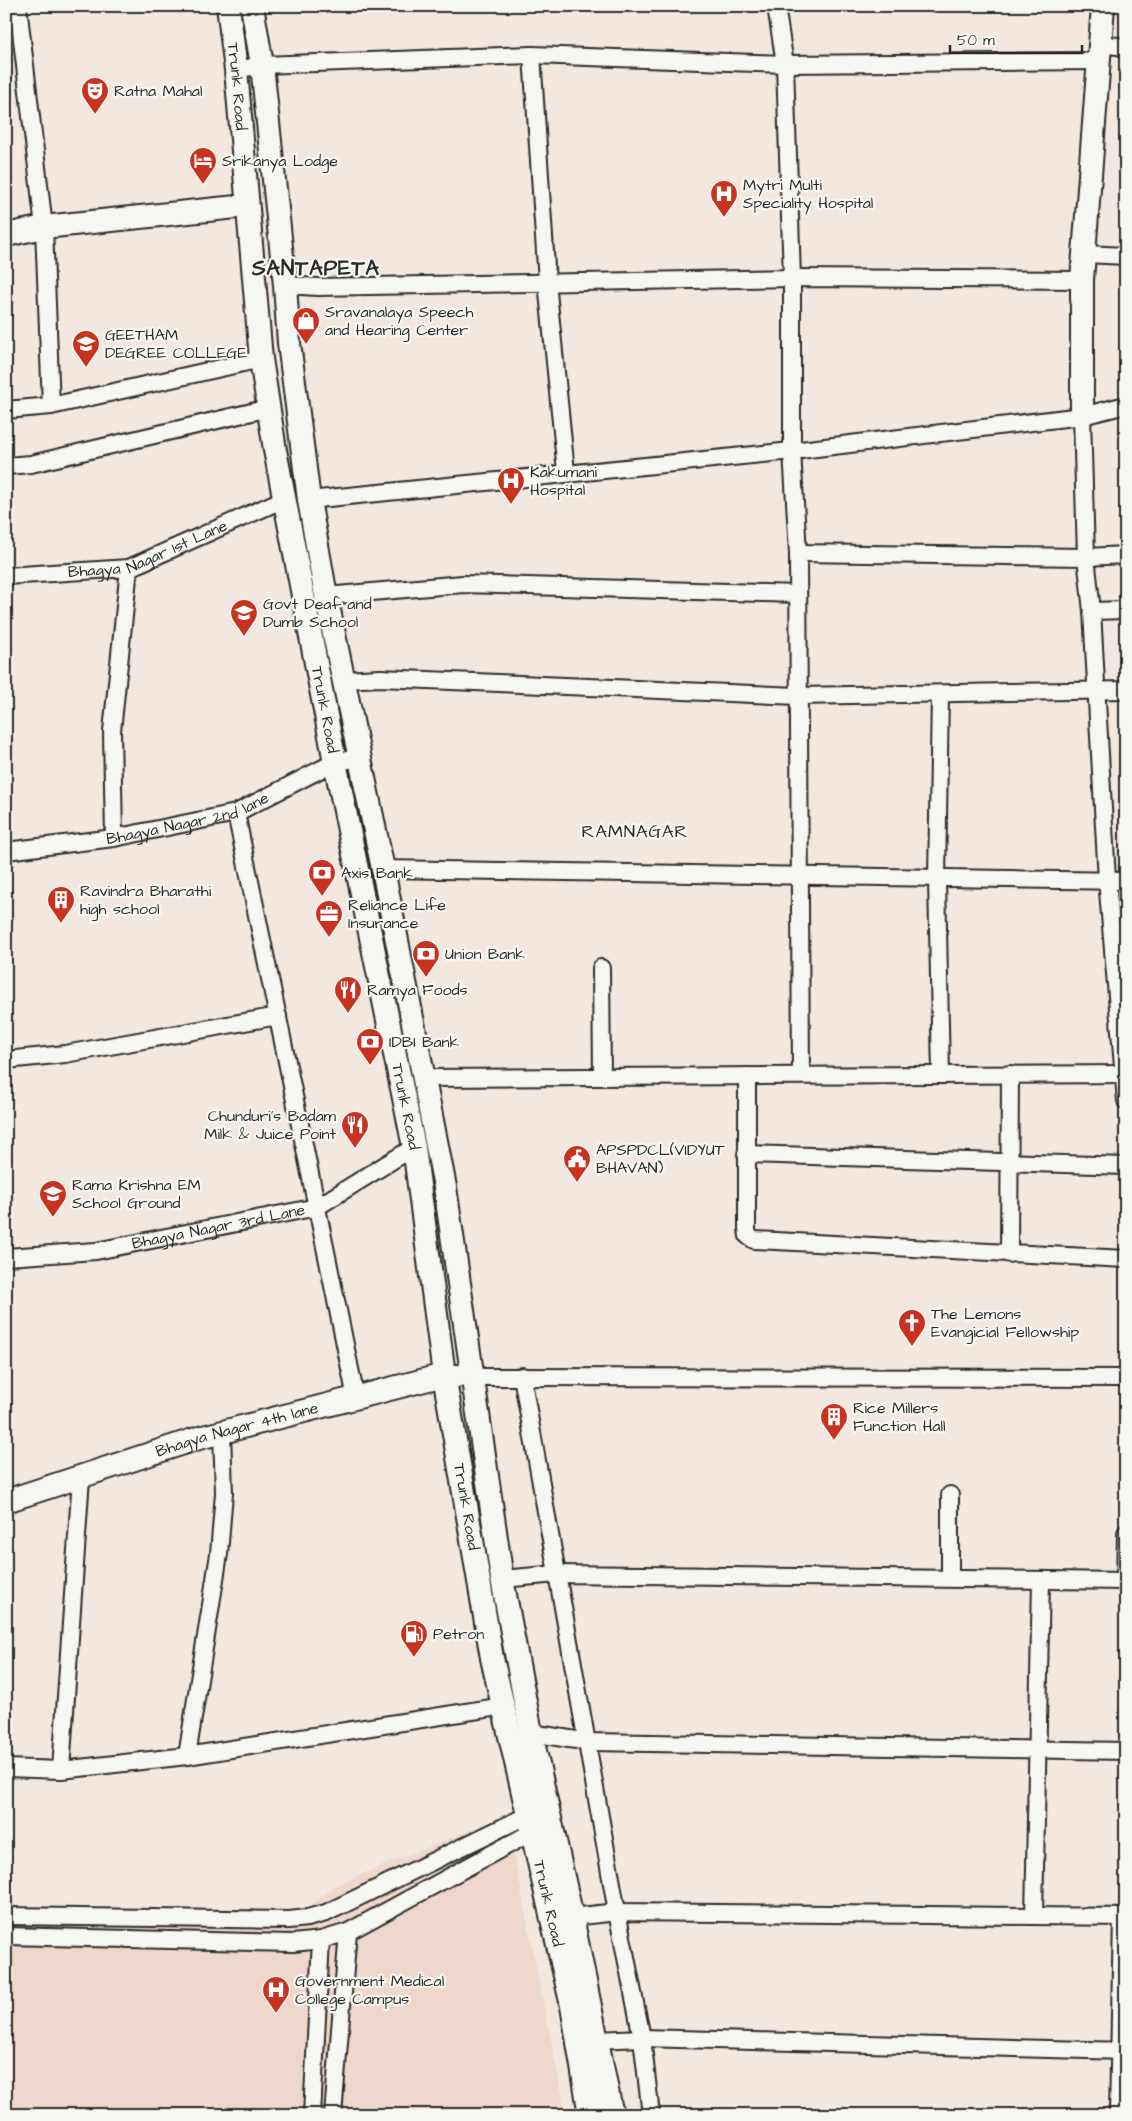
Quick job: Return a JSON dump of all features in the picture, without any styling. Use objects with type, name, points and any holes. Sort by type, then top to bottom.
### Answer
[{"type":"main road","name":"Trunk Road","points":[[228,6],[236,70],[246,206],[254,261],[261,358],[284,499],[335,762],[414,1147],[444,1375],[492,1658],[572,2006],[590,2115]]},
{"type":"main road","points":[[252,6],[262,66],[297,417],[309,500],[326,596],[383,870],[445,1187],[502,1579],[531,1733],[572,1916],[612,2115]]},
{"type":"main road","points":[[1082,416],[1082,280],[1103,6]]},
{"type":"main road","points":[[6,235],[44,228],[246,206]]},
{"type":"main road","name":"Bhagya Nagar 4th lane","points":[[6,1501],[222,1432],[444,1375],[473,1377]]},
{"type":"street","points":[[18,6],[44,228],[51,406]]},
{"type":"street","points":[[776,6],[784,64],[792,278],[792,451],[798,553],[801,1076]]},
{"type":"street","points":[[236,70],[262,66],[532,55],[784,64],[1099,52],[1126,47]]},
{"type":"street","points":[[532,55],[547,282],[566,472]]},
{"type":"street","points":[[246,206],[276,202]]},
{"type":"street","points":[[1085,254],[1126,256]]},
{"type":"street","points":[[285,285],[318,287],[792,278],[1082,280]]},
{"type":"street","points":[[6,410],[51,406],[261,358]]},
{"type":"street","points":[[309,500],[566,472],[792,451],[1082,416],[1126,405]]},
{"type":"street","points":[[6,466],[31,464],[269,408]]},
{"type":"street","points":[[1082,416],[1086,557],[1092,611],[1107,880],[1126,1101]]},
{"type":"street","name":"Bhagya Nagar 1st Lane","points":[[6,576],[129,568],[284,499]]},
{"type":"street","points":[[798,553],[1086,557],[1126,555]]},
{"type":"street","points":[[114,838],[112,731],[129,568]]},
{"type":"street","points":[[326,596],[463,584],[798,594]]},
{"type":"street","points":[[1092,611],[1126,610]]},
{"type":"street","points":[[343,680],[380,678],[798,696],[1126,690]]},
{"type":"street","points":[[940,694],[937,878],[941,1075]]},
{"type":"street","name":"Bhagya Nagar 2nd lane","points":[[6,851],[114,838],[236,813],[335,762],[360,758]]},
{"type":"street","points":[[236,813],[356,1398]]},
{"type":"street","points":[[383,870],[1126,881]]},
{"type":"street","points":[[601,968],[602,1077]]},
{"type":"street","points":[[6,1060],[65,1054],[278,1016]]},
{"type":"street","points":[[1010,1074],[1010,1254]]},
{"type":"street","points":[[424,1078],[1125,1074]]},
{"type":"street","points":[[747,1076],[747,1229],[748,1236],[754,1240],[1010,1254],[1126,1258]]},
{"type":"street","name":"Bhagya Nagar 3rd Lane","points":[[6,1257],[96,1251],[317,1207],[414,1147]]},
{"type":"street","points":[[746,1154],[1126,1166]]},
{"type":"street","points":[[522,1376],[617,1912],[642,2038],[651,2115]]},
{"type":"street","points":[[473,1377],[1126,1378]]},
{"type":"street","points":[[187,1756],[219,1554],[224,1493],[222,1432]]},
{"type":"street","points":[[60,1770],[81,1477]]},
{"type":"street","points":[[950,1495],[950,1578]]},
{"type":"street","points":[[502,1579],[557,1574],[1125,1581],[1126,1533]]},
{"type":"street","points":[[1034,1916],[1041,1580]]},
{"type":"street","points":[[6,1768],[60,1770],[187,1756],[504,1706]]},
{"type":"street","points":[[531,1733],[588,1742],[1126,1750]]},
{"type":"street","points":[[6,1916],[288,1920],[307,1918],[326,1912],[530,1824]]},
{"type":"street","points":[[6,1936],[293,1943],[326,1939],[348,1932],[530,1824]]},
{"type":"street","points":[[312,2115],[326,1939],[326,1912]]},
{"type":"street","points":[[572,1916],[617,1912],[1124,1917],[1123,2051],[1118,2115]]},
{"type":"street","points":[[166,1939],[168,1918]]},
{"type":"street","points":[[333,2115],[348,1932]]},
{"type":"street","points":[[596,2040],[642,2038],[1123,2051]]},
{"type":"shaded area","name":"Government Medical College Campus","points":[[506,1816],[566,2115],[6,2115],[6,1913],[302,1912],[335,1885]]},
{"type":"place","name":"Ratna Mahal","points":[[95,115]]},
{"type":"place","name":"Srikanya Lodge","points":[[203,185]]},
{"type":"place","name":"Mytri Multi Speciality Hospital","points":[[724,218]]},
{"type":"place","name":"Sravanalaya Speech and Hearing Center","points":[[306,345]]},
{"type":"place","name":"GEETHAM DEGREE COLLEGE","points":[[86,368]]},
{"type":"place","name":"Kakumani Hospital","points":[[511,505]]},
{"type":"place","name":"Govt Deaf and Dumb School","points":[[244,637]]},
{"type":"place","name":"Axis Bank","points":[[322,897]]},
{"type":"place","name":"Ravindra Bharathi high school","points":[[61,924]]},
{"type":"place","name":"Reliance Life Insurance","points":[[329,938]]},
{"type":"place","name":"Union Bank","points":[[426,978]]},
{"type":"place","name":"Ramya Foods","points":[[348,1014]]},
{"type":"place","name":"IDBI Bank","points":[[370,1066]]},
{"type":"place","name":"Chunduri's Badam Milk & Juice Point","points":[[355,1149]]},
{"type":"place","name":"APSPDCL(VIDYUT BHAVAN)","points":[[577,1183]]},
{"type":"place","name":"Rama Krishna EM School Ground","points":[[53,1218]]},
{"type":"place","name":"The Lemons Evangicial Fellowship","points":[[912,1347]]},
{"type":"place","name":"Rice Millers Function Hall","points":[[834,1441]]},
{"type":"place","name":"Petron","points":[[414,1658]]},
{"type":"place","name":"Government Medical College Campus","points":[[276,2014]]},
{"type":"district","name":"SANTAPETA","points":[[316,268]]},
{"type":"district","name":"RAMNAGAR","points":[[635,831]]}]
